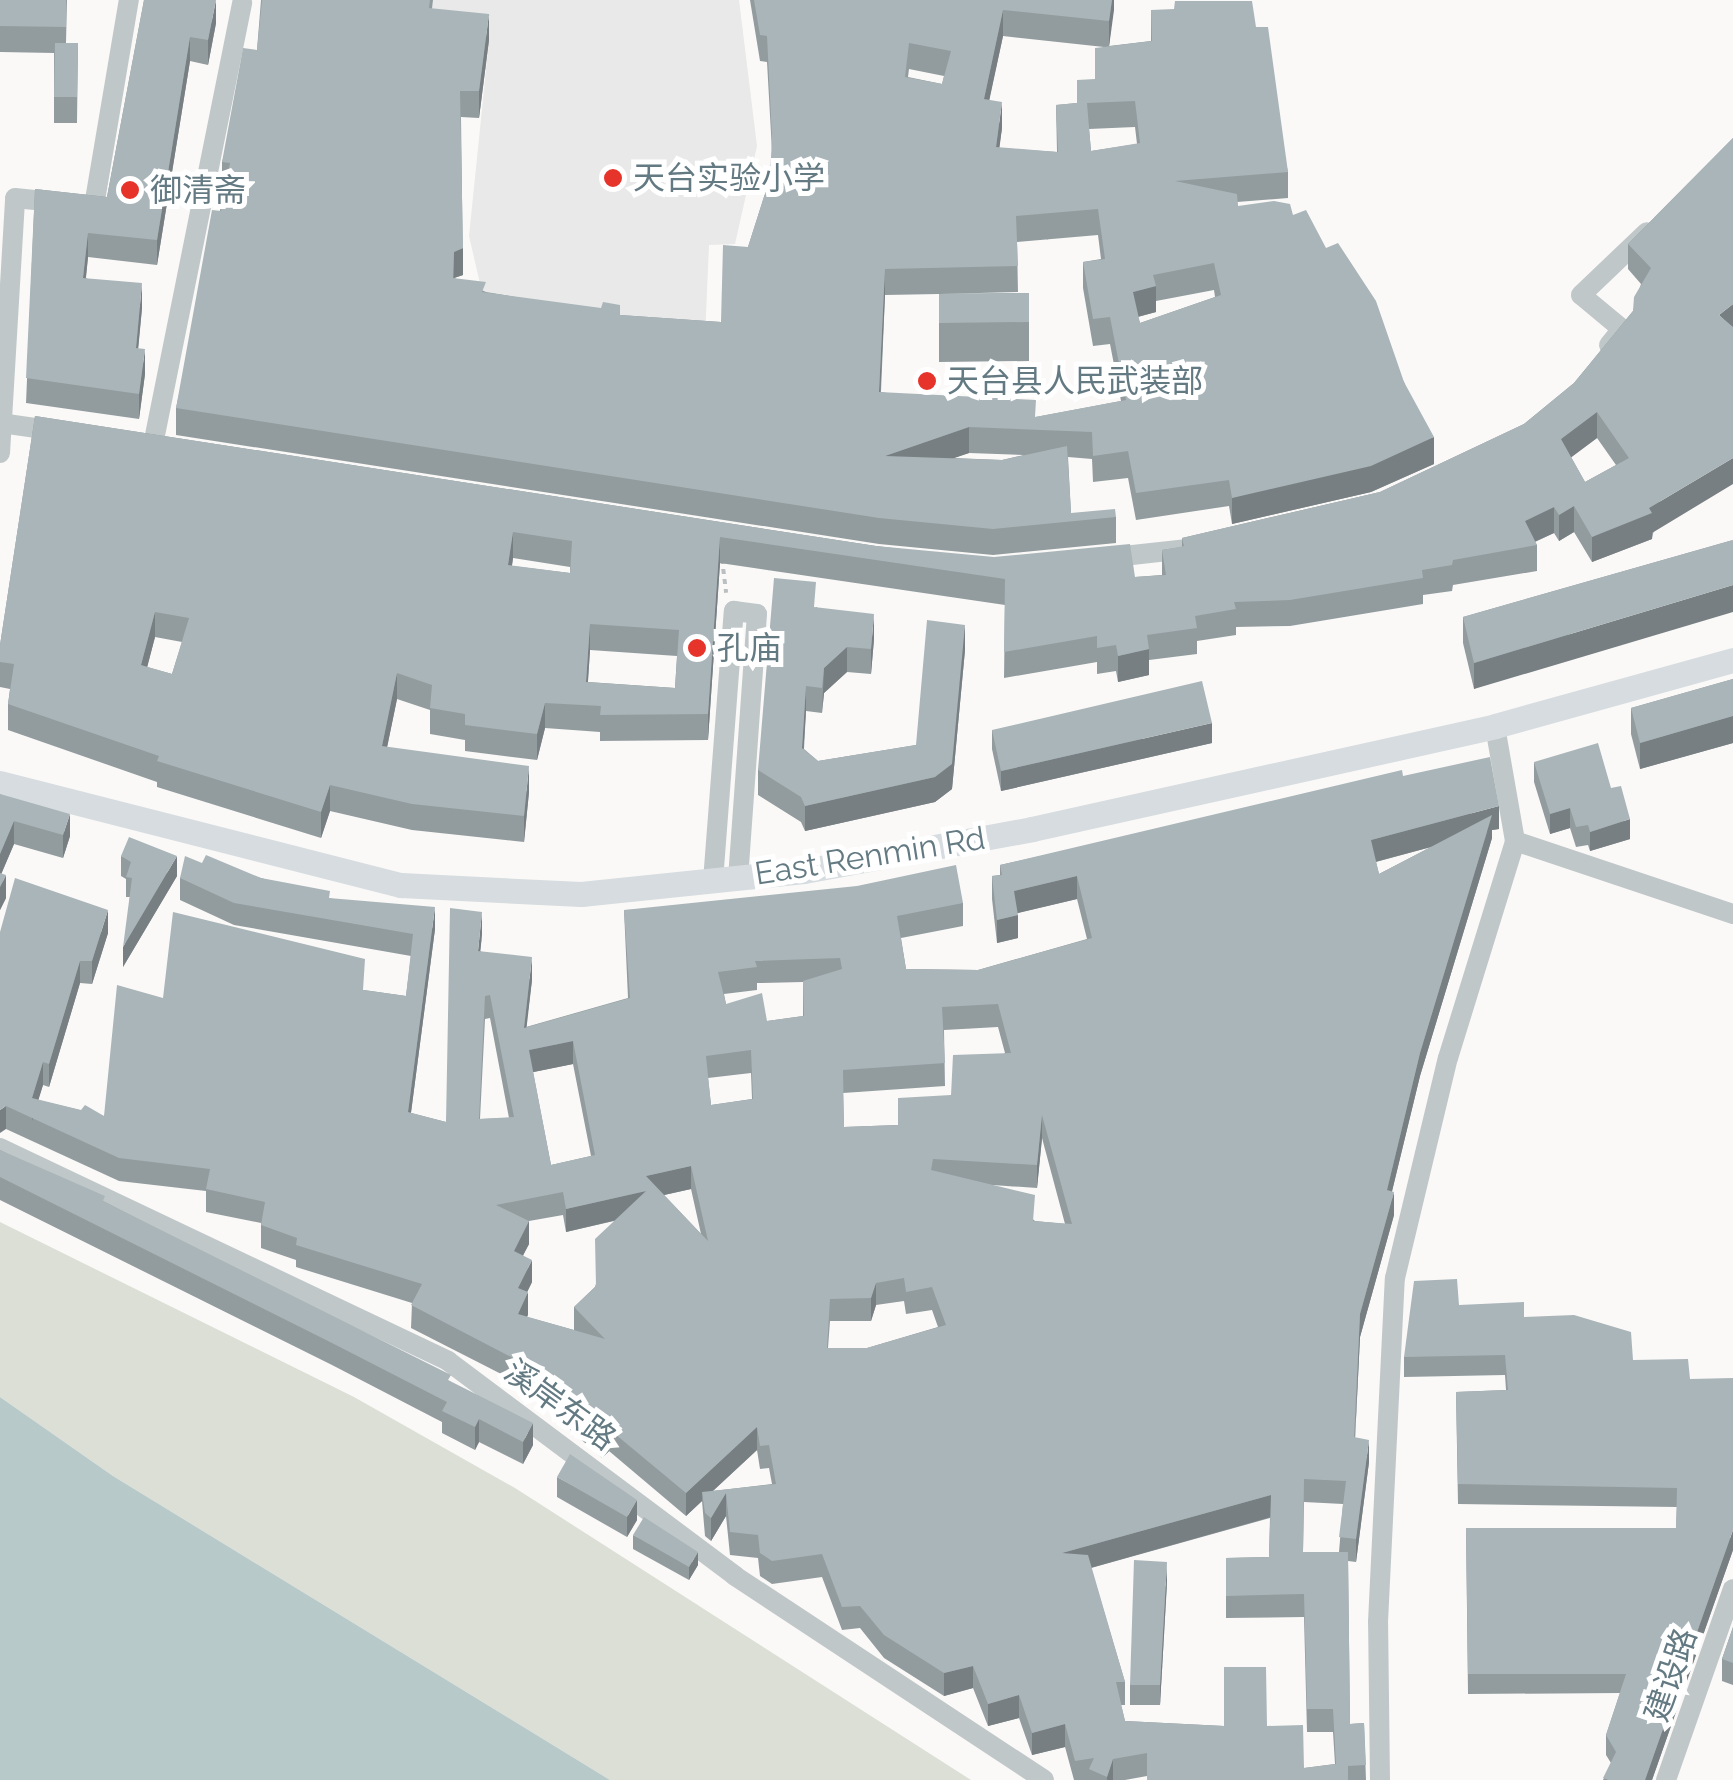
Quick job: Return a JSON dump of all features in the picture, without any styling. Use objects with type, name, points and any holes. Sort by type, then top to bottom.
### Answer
[{"type":"main road","name":"East Renmin Rd","points":[[0,783],[401,884],[581,894],[726,879],[1032,829],[1494,726],[1733,660]]},
{"type":"street","points":[[0,453],[7,196],[94,206],[129,0]]},
{"type":"street","points":[[116,440],[163,447],[242,4]]},
{"type":"street","points":[[1599,357],[1622,329],[1580,295],[1664,216]]},
{"type":"street","points":[[3,423],[79,434]]},
{"type":"street","points":[[1084,560],[1210,544]]},
{"type":"street","points":[[726,879],[734,611]]},
{"type":"street","points":[[1380,1780],[1378,1622],[1395,1278],[1448,1058],[1515,841],[1494,726]]},
{"type":"street","points":[[1515,841],[1733,914]]},
{"type":"street","name":"溪岸东路","points":[[0,1148],[448,1361],[735,1576],[1044,1780]]},
{"type":"street","name":"建设路","points":[[1666,1780],[1733,1589]]},
{"type":"path","points":[[722,550],[720,582],[734,611]]},
{"type":"shaded area","name":"天台实验小学","points":[[433,0],[739,0],[757,146],[735,244],[709,245],[705,337],[482,292],[469,236],[489,41],[429,35]]},
{"type":"shaded area","points":[[0,1222],[354,1397],[515,1488],[971,1780],[610,1780],[113,1476],[0,1397]]},
{"type":"shaded area","points":[[0,1397],[113,1476],[610,1780],[0,1780]]},
{"type":"building","points":[[0,0],[66,0],[66,27],[0,26]]},
{"type":"building","points":[[144,0],[216,0],[208,40],[190,37],[157,240],[88,233],[83,278],[142,283],[136,348],[145,349],[139,394],[26,378],[35,189],[107,197]]},
{"type":"building","points":[[262,0],[430,0],[429,8],[489,14],[479,91],[460,91],[463,248],[454,252],[453,278],[486,282],[482,292],[601,308],[603,302],[620,305],[620,315],[721,322],[723,245],[748,247],[770,178],[767,36],[760,35],[754,0],[1112,0],[1109,21],[1003,10],[984,99],[1002,102],[996,147],[1058,152],[1056,105],[1077,103],[1077,80],[1095,79],[1095,48],[1152,41],[1151,10],[1174,9],[1175,1],[1252,1],[1256,27],[1268,27],[1288,172],[1175,181],[1237,194],[1238,206],[1274,201],[1290,204],[1293,215],[1306,210],[1326,248],[1338,243],[1376,301],[1404,382],[1434,437],[1371,466],[1232,498],[1229,480],[1136,493],[1128,451],[1093,456],[1092,432],[969,427],[885,456],[1002,460],[1067,446],[1071,513],[1115,509],[1116,517],[993,529],[879,518],[176,408],[212,210],[221,211],[230,163],[222,162],[243,48],[257,50]],"holes":[[[909,43],[951,51],[942,84],[905,77]],[[1135,101],[1140,143],[1091,151],[1087,103]],[[1098,209],[1105,259],[1083,262],[1093,319],[1110,317],[1126,400],[1035,417],[1036,400],[879,392],[885,269],[1018,266],[1016,216]],[[1214,263],[1221,295],[1140,323],[1133,292],[1156,286],[1153,275]]]},
{"type":"building","points":[[55,43],[78,43],[77,97],[54,97]]},
{"type":"building","points":[[1733,138],[1733,304],[1719,315],[1733,327],[1733,458],[1649,508],[1652,513],[1592,537],[1574,506],[1559,515],[1554,507],[1525,521],[1537,545],[1453,560],[1452,565],[1422,570],[1423,578],[1290,600],[1234,602],[1236,609],[1195,616],[1197,628],[1147,635],[1149,649],[1118,656],[1116,645],[1097,648],[1097,636],[1004,652],[1005,579],[720,537],[708,714],[600,715],[601,706],[545,703],[537,734],[465,725],[465,714],[430,708],[432,685],[397,673],[382,746],[529,766],[524,816],[412,804],[330,785],[321,812],[157,761],[159,756],[8,704],[14,664],[0,662],[0,645],[35,416],[876,546],[994,557],[1130,544],[1135,577],[1166,575],[1162,550],[1184,546],[1182,538],[1380,492],[1524,424],[1574,383],[1633,311],[1634,297],[1651,268],[1628,244]],"holes":[[[1597,412],[1629,458],[1585,482],[1561,439]],[[513,532],[572,541],[570,573],[508,565]],[[155,612],[189,618],[172,674],[141,665]],[[590,624],[679,630],[675,688],[586,682]]]},
{"type":"building","points":[[1029,293],[1029,322],[939,323],[939,294]]},
{"type":"building","points":[[1733,540],[1733,585],[1474,663],[1463,617]]},
{"type":"building","points":[[774,578],[816,582],[814,607],[874,614],[871,649],[847,647],[824,668],[822,688],[806,686],[802,748],[818,761],[916,745],[927,620],[965,625],[952,764],[935,777],[805,806],[801,797],[758,770]]},
{"type":"building","points":[[1733,679],[1733,716],[1640,743],[1631,708]]},
{"type":"building","points":[[1202,681],[1212,723],[1001,771],[992,730]]},
{"type":"building","points":[[1598,743],[1611,788],[1621,786],[1630,819],[1590,832],[1588,825],[1576,827],[1570,808],[1550,814],[1534,762]]},
{"type":"building","points":[[1490,757],[1499,806],[1371,840],[1379,874],[1492,815],[1420,1053],[1387,1190],[1394,1192],[1360,1314],[1354,1437],[1369,1440],[1356,1539],[1339,1537],[1346,1481],[1304,1479],[1303,1552],[1348,1552],[1350,1724],[1364,1723],[1366,1765],[1348,1766],[1348,1780],[1147,1780],[1147,1753],[1113,1759],[1107,1777],[1089,1769],[1094,1758],[1075,1761],[1065,1724],[1032,1733],[1019,1695],[988,1704],[973,1666],[944,1673],[884,1635],[860,1606],[842,1607],[822,1554],[772,1561],[760,1553],[758,1535],[730,1532],[726,1493],[711,1518],[705,1513],[702,1492],[776,1484],[769,1445],[760,1446],[757,1427],[686,1493],[609,1429],[602,1435],[515,1359],[411,1305],[422,1284],[296,1245],[297,1238],[261,1225],[265,1202],[206,1189],[210,1169],[119,1158],[6,1106],[0,1110],[0,932],[15,878],[108,910],[92,961],[80,961],[49,1064],[43,1062],[32,1098],[81,1110],[85,1105],[104,1116],[117,985],[163,998],[173,912],[365,959],[363,990],[406,996],[413,934],[234,903],[180,878],[185,856],[202,863],[206,855],[261,878],[330,891],[329,898],[435,907],[408,1112],[446,1122],[450,908],[482,912],[478,951],[532,957],[524,1028],[630,998],[624,910],[857,886],[956,865],[963,903],[897,916],[906,969],[978,970],[1092,938],[1077,876],[1014,891],[1018,915],[997,920],[992,876],[1002,875],[1000,865],[1402,770],[1403,776]],"holes":[[[840,958],[842,969],[803,981],[804,1016],[767,1021],[762,993],[726,1004],[718,972],[757,967],[755,961]],[[490,995],[514,1117],[479,1119],[485,996]],[[998,1004],[1011,1053],[953,1055],[951,1095],[898,1098],[898,1125],[844,1127],[843,1070],[945,1063],[942,1007]],[[573,1041],[595,1155],[551,1165],[529,1050]],[[751,1050],[753,1099],[711,1105],[706,1056]],[[1042,1115],[1072,1224],[1033,1221],[1035,1195],[931,1170],[933,1159],[1037,1165]],[[691,1166],[708,1241],[646,1176]],[[646,1191],[595,1239],[596,1286],[574,1307],[605,1339],[518,1314],[528,1292],[518,1288],[532,1260],[514,1251],[529,1221],[496,1205],[563,1192],[566,1209]],[[904,1278],[906,1292],[932,1287],[946,1325],[867,1348],[827,1348],[830,1299],[871,1298],[876,1283]],[[1271,1495],[1269,1557],[1226,1558],[1226,1596],[1304,1594],[1307,1709],[1333,1709],[1336,1764],[1304,1768],[1303,1725],[1267,1726],[1266,1667],[1224,1667],[1224,1726],[1125,1721],[1116,1682],[1125,1682],[1088,1555],[1062,1553]]]},
{"type":"building","points":[[0,794],[70,814],[63,835],[14,821],[0,854]]},
{"type":"building","points":[[129,837],[177,856],[123,947],[132,878],[126,877],[131,862],[121,856]]},
{"type":"building","points":[[0,1150],[105,1196],[103,1201],[451,1375],[448,1380],[533,1423],[523,1442],[479,1419],[475,1427],[442,1411],[447,1402],[0,1177]]},
{"type":"building","points":[[1457,1279],[1459,1305],[1524,1302],[1524,1317],[1574,1315],[1631,1332],[1633,1360],[1688,1359],[1690,1379],[1733,1378],[1733,1530],[1645,1780],[1603,1778],[1616,1752],[1606,1735],[1626,1674],[1468,1674],[1466,1528],[1676,1528],[1677,1488],[1458,1484],[1456,1392],[1508,1390],[1505,1355],[1404,1357],[1414,1281]]},
{"type":"building","points":[[570,1454],[637,1500],[627,1517],[557,1477]]},
{"type":"building","points":[[644,1517],[698,1552],[689,1567],[633,1535]]},
{"type":"building","points":[[1134,1560],[1167,1562],[1160,1685],[1130,1685]]},
{"type":"building","points":[[1733,1627],[1733,1663],[1722,1659]]},
{"type":"place","name":"天台实验小学","points":[[613,178]]},
{"type":"place","name":"御清斋","points":[[130,190]]},
{"type":"place","name":"天台县人民武装部","points":[[927,381]]},
{"type":"place","name":"孔庙","points":[[697,648]]}]
